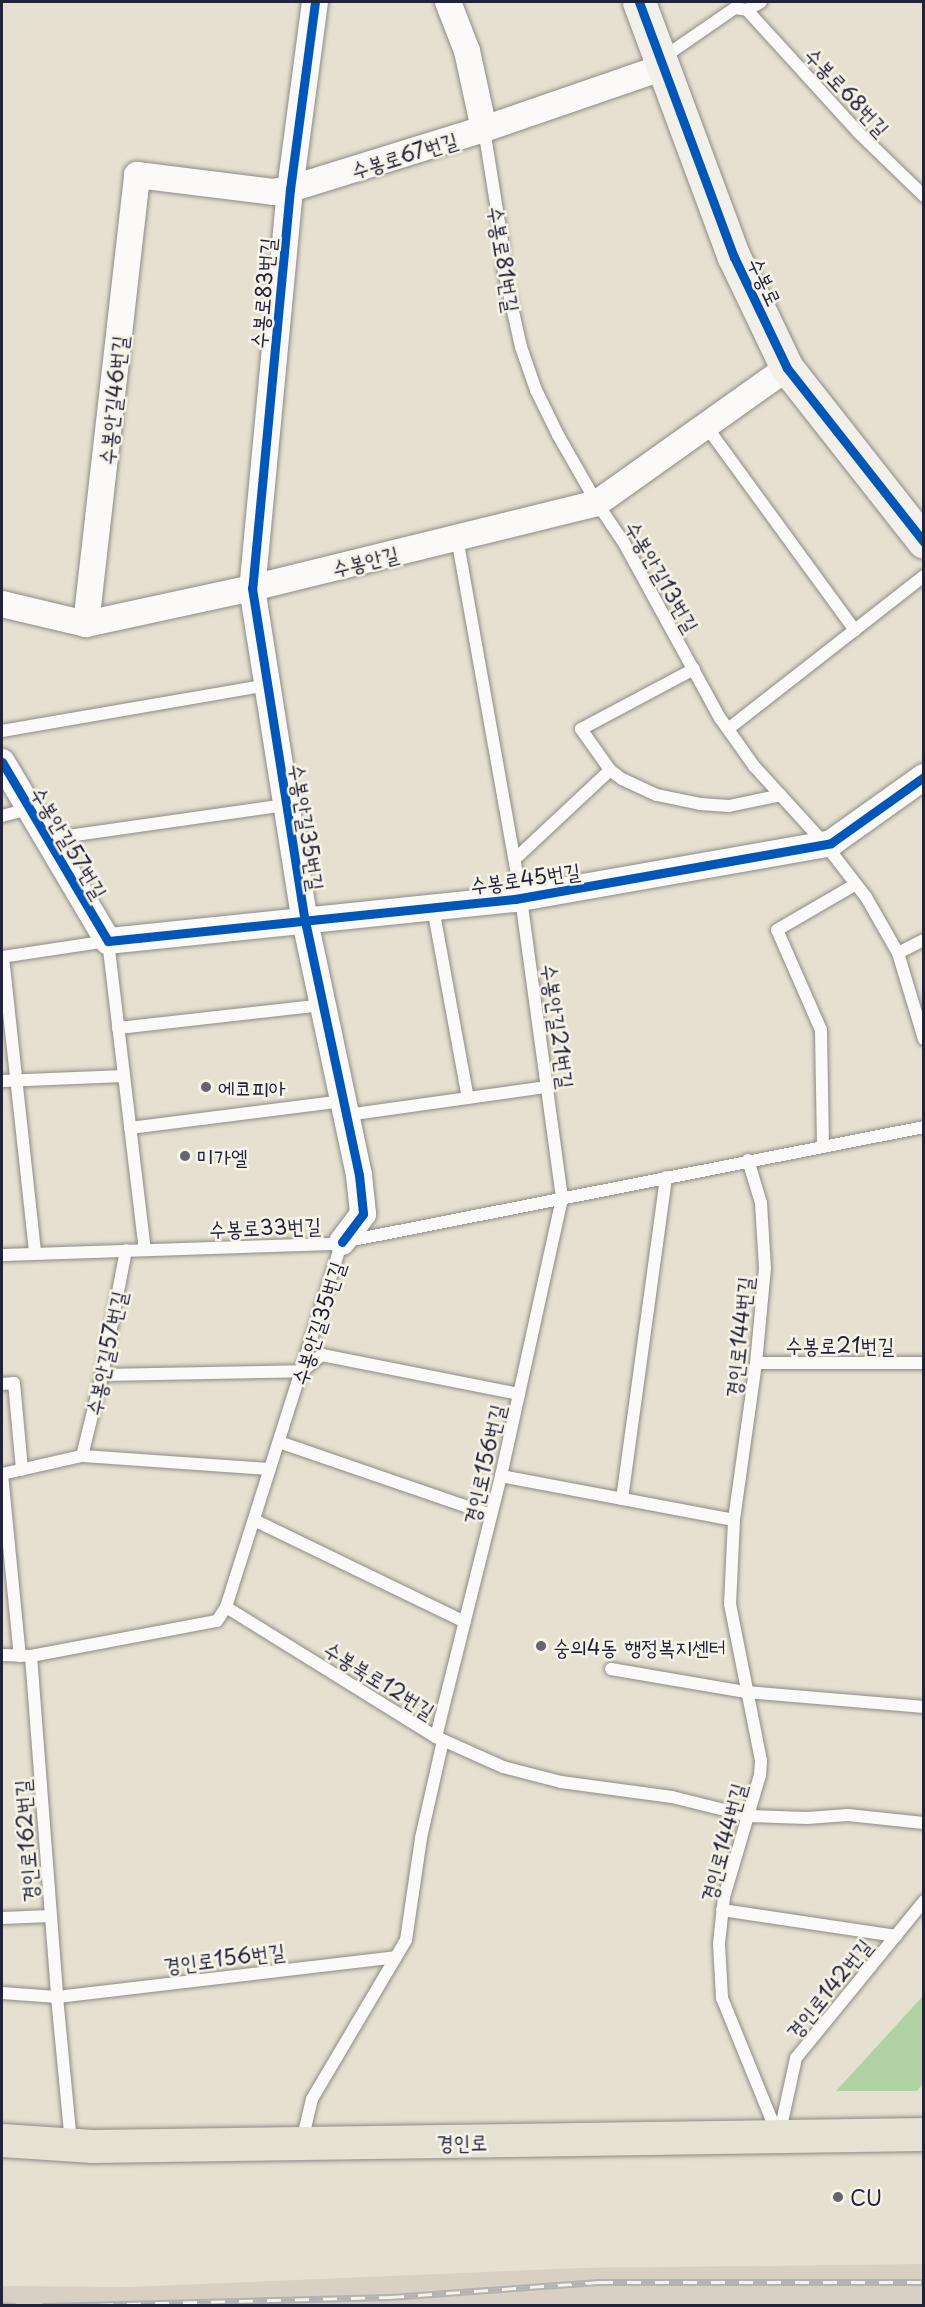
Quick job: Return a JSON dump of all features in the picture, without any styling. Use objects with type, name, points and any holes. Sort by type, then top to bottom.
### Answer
[{"type":"main road","name":"경인로","points":[[2,2139],[72,2144],[924,2134]]},
{"type":"street","name":"수봉로83번길","points":[[252,588],[290,189],[315,2]]},
{"type":"street","name":"수봉로81번길","points":[[448,2],[467,51],[484,129]]},
{"type":"street","name":"수봉로","points":[[639,2],[734,257],[787,368],[920,531]]},
{"type":"street","name":"수봉로67번길","points":[[137,175],[273,192],[290,189],[484,129],[662,63]]},
{"type":"street","name":"수봉안길46번길","points":[[86,624],[137,175]]},
{"type":"street","name":"수봉안길","points":[[2,604],[86,624],[252,588],[597,503],[787,368]]},
{"type":"street","name":"수봉안길35번길","points":[[252,588],[305,921],[359,1175],[363,1214],[342,1242]]},
{"type":"street","name":"수봉안길57번길","points":[[2,762],[108,941]]},
{"type":"street","name":"수봉로45번길","points":[[108,941],[521,897],[831,843],[924,777]]},
{"type":"lane","points":[[662,63],[735,8],[747,10],[761,2]]},
{"type":"lane","name":"수봉로68번길","points":[[747,10],[858,132],[924,196]]},
{"type":"lane","name":"수봉로81번길","points":[[484,129],[503,248],[504,272],[521,346],[536,390],[558,435],[597,503]]},
{"type":"lane","points":[[705,426],[855,630]]},
{"type":"lane","name":"수봉안길13번길","points":[[597,503],[624,543],[728,729],[754,766],[825,844],[856,884],[898,953],[924,1039]]},
{"type":"lane","name":"수봉안길21번길","points":[[457,538],[521,897],[562,1198]]},
{"type":"lane","points":[[728,729],[924,576]]},
{"type":"lane","points":[[694,669],[581,729],[610,770],[622,779],[657,795],[700,804],[729,806],[781,795]]},
{"type":"lane","points":[[2,731],[267,685]]},
{"type":"lane","points":[[515,860],[610,770]]},
{"type":"lane","points":[[47,839],[286,805]]},
{"type":"lane","points":[[2,816],[29,809]]},
{"type":"lane","points":[[823,1146],[820,1030],[777,930],[856,884]]},
{"type":"lane","points":[[433,908],[468,1098]]},
{"type":"lane","points":[[898,953],[924,940]]},
{"type":"lane","name":"수봉로45번길","points":[[2,957],[108,941]]},
{"type":"lane","name":"수봉안길57번길","points":[[108,941],[146,1250]]},
{"type":"lane","points":[[2,957],[35,1254]]},
{"type":"lane","points":[[118,1028],[323,1005]]},
{"type":"lane","points":[[2,1081],[124,1076]]},
{"type":"lane","points":[[130,1128],[468,1098],[547,1087]]},
{"type":"lane","name":"수봉로33번길","points":[[2,1255],[342,1242],[666,1176],[924,1127]]},
{"type":"lane","name":"경인로144번길","points":[[748,1160],[761,1203],[765,1231],[765,1268],[756,1363],[734,1520],[730,1604],[761,1761],[760,1775],[749,1816],[724,1897],[719,1944],[722,1998],[779,2137]]},
{"type":"lane","points":[[622,1499],[666,1176]]},
{"type":"lane","name":"경인로156번길","points":[[302,2142],[312,2099],[406,1940],[420,1838],[440,1738],[562,1198]]},
{"type":"lane","name":"수봉안길35번길","points":[[226,1607],[342,1242]]},
{"type":"lane","name":"수봉안길57번길","points":[[82,1456],[102,1375],[126,1250]]},
{"type":"lane","points":[[102,1375],[302,1371],[322,1355],[519,1394]]},
{"type":"lane","name":"수봉로21번길","points":[[756,1363],[924,1363]]},
{"type":"lane","points":[[2,1384],[14,1383],[22,1470]]},
{"type":"lane","points":[[279,1442],[491,1515]]},
{"type":"lane","points":[[2,1474],[82,1456],[270,1469]]},
{"type":"lane","name":"경인로162번길","points":[[2,1474],[25,1656],[72,2144]]},
{"type":"lane","points":[[501,1476],[734,1520]]},
{"type":"lane","points":[[254,1520],[465,1622]]},
{"type":"lane","points":[[2,1655],[25,1656],[203,1625],[216,1621],[226,1607]]},
{"type":"lane","name":"수봉북로12번길","points":[[226,1607],[440,1738],[503,1767],[561,1782],[672,1797],[749,1816]]},
{"type":"lane","points":[[611,1669],[746,1692],[924,1707]]},
{"type":"lane","points":[[749,1816],[807,1818],[848,1815],[924,1823]]},
{"type":"lane","name":"경인로142번길","points":[[779,2137],[796,2058],[924,1901]]},
{"type":"lane","name":"경인로142번길","points":[[722,1910],[896,1936]]},
{"type":"lane","name":"경인로162번길","points":[[2,1918],[51,1916]]},
{"type":"lane","name":"경인로156번길","points":[[57,1997],[396,1957]]},
{"type":"lane","points":[[2,1993],[57,1997]]},
{"type":"shaded area","points":[[924,2264],[923,2306],[2,2305],[2,2286],[129,2287],[581,2268]]},
{"type":"green space","points":[[923,1996],[923,2084],[917,2091],[836,2091]]},
{"type":"railway","points":[[43,2306],[390,2297],[599,2282],[924,2282]]},
{"type":"railway","points":[[2,2305],[16,2306]]},
{"type":"cycle path","points":[[315,2],[290,189],[252,588],[305,921],[359,1175],[363,1214],[342,1242]]},
{"type":"cycle path","points":[[639,2],[734,257],[787,368],[924,542]]},
{"type":"cycle path","points":[[2,762],[108,941],[515,899],[831,843],[924,777]]},
{"type":"place","name":"에코피아","points":[[206,1087]]},
{"type":"place","name":"미가엘","points":[[185,1156]]},
{"type":"place","name":"숭의4동 행정복지센터","points":[[541,1646]]},
{"type":"place","name":"CU","points":[[838,2197]]}]
